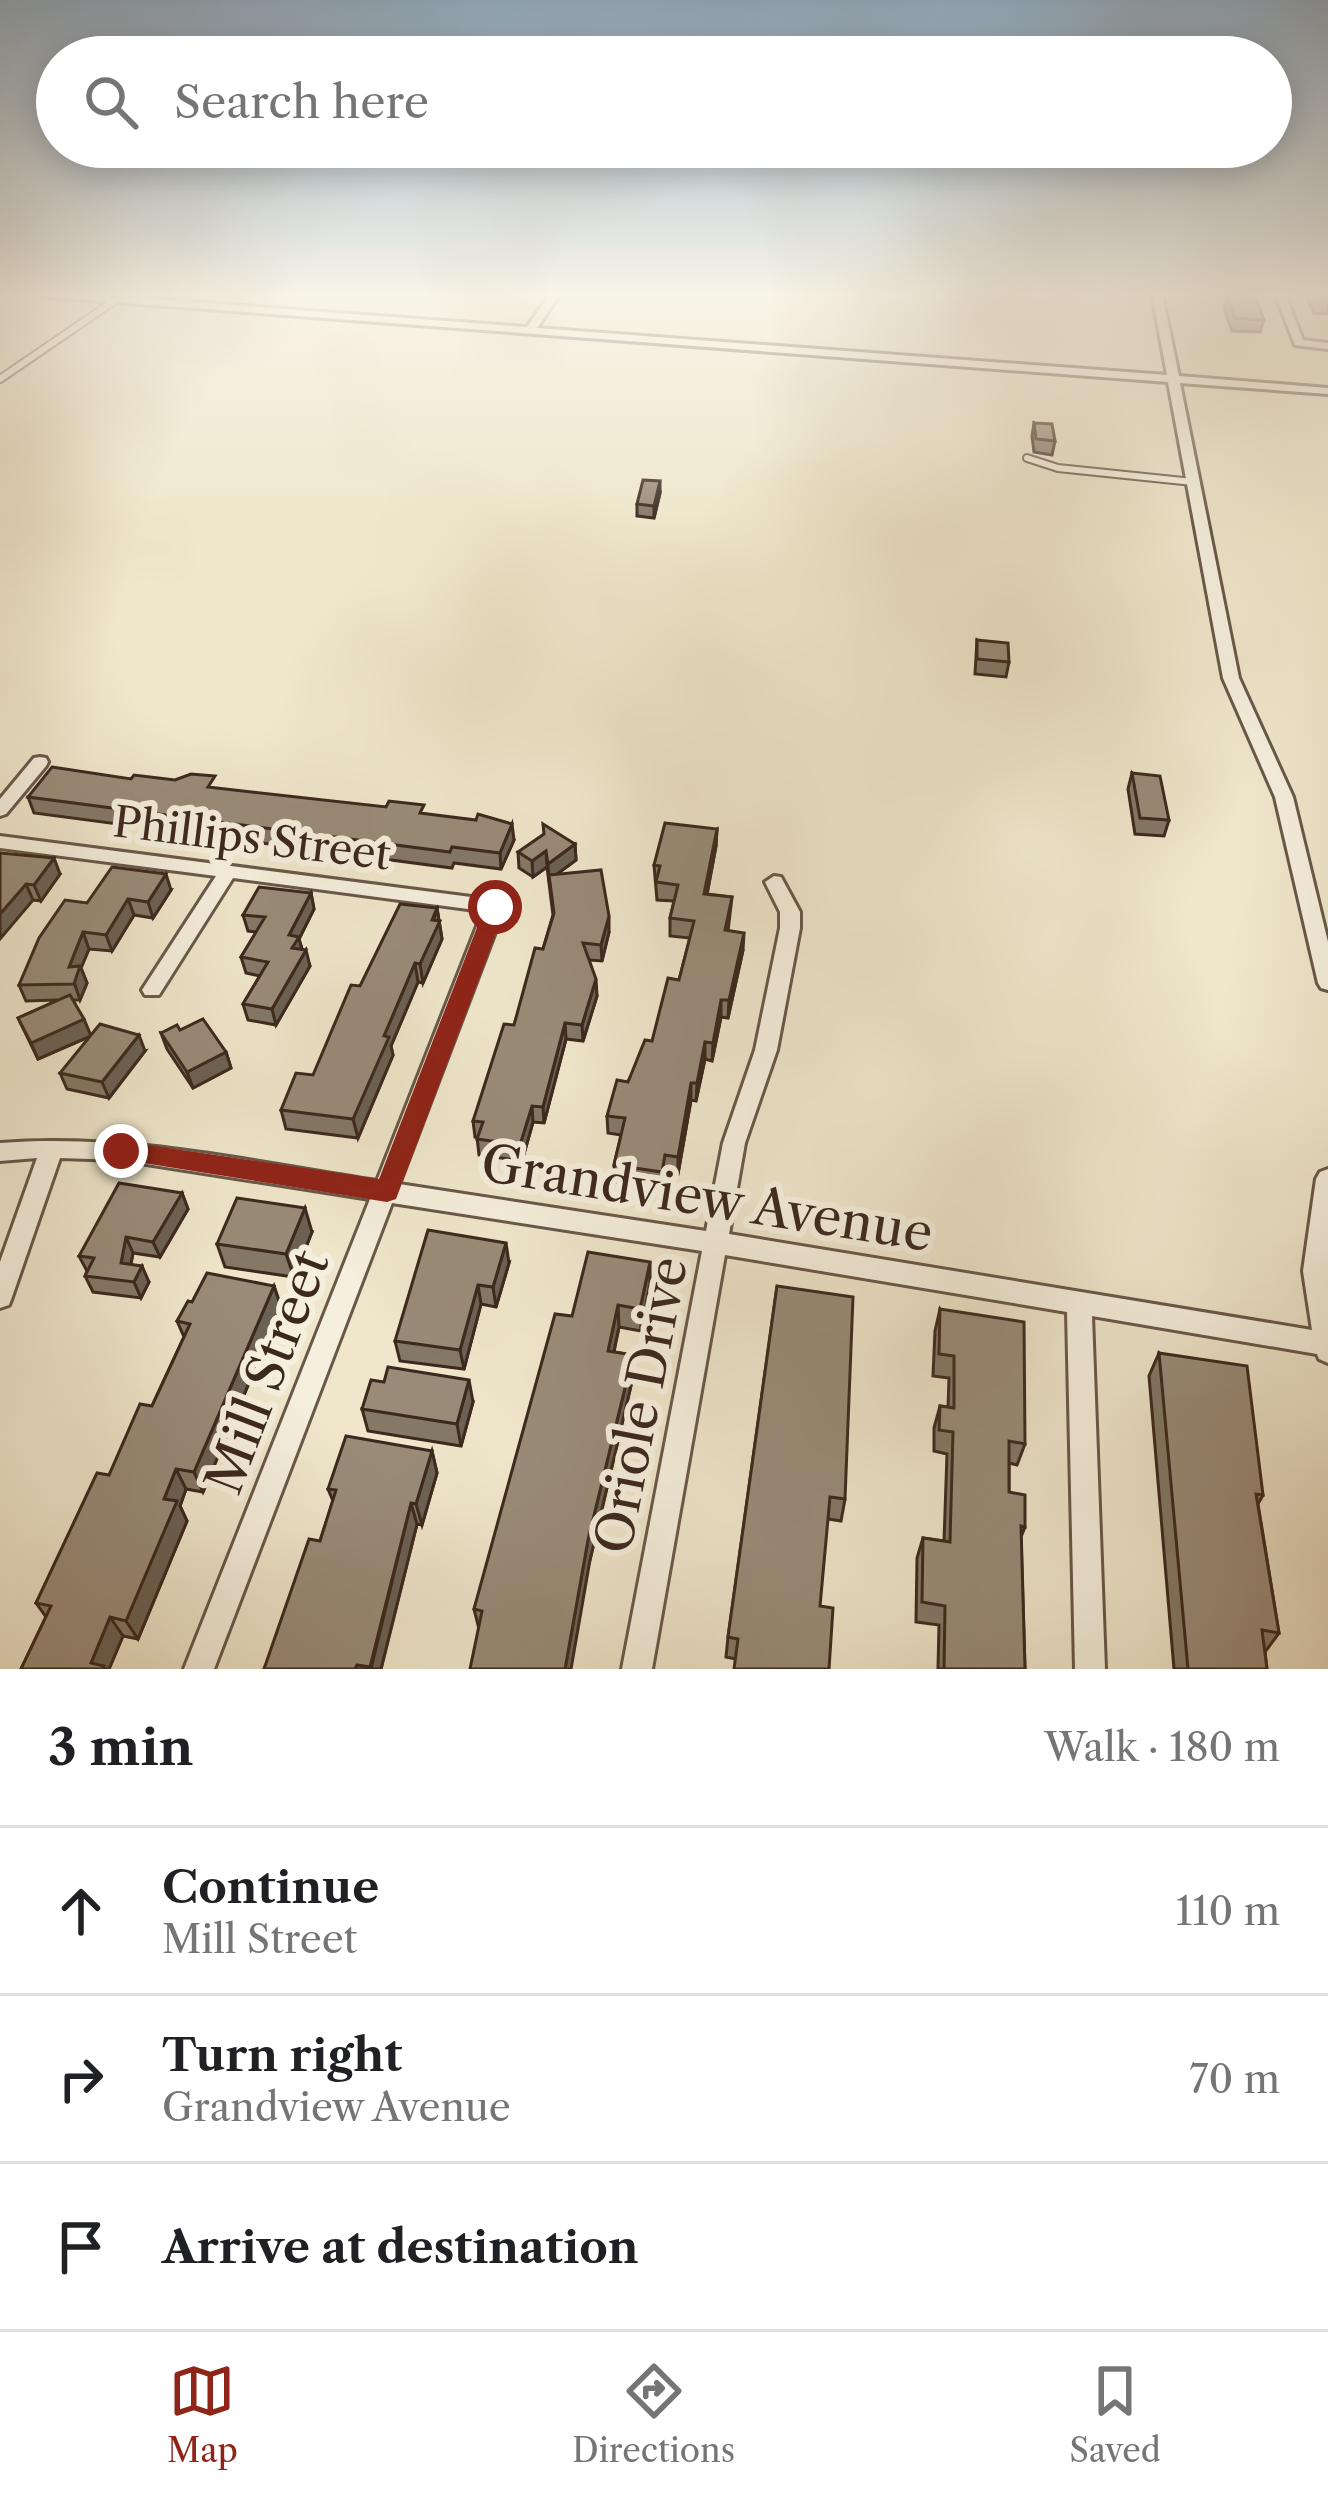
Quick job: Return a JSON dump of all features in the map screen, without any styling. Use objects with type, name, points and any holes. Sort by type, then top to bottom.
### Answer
[{"type":"street","points":[[1083,372],[1328,391]]},
{"type":"street","points":[[1173,372],[1231,677],[1285,797],[1327,974]]},
{"type":"street","points":[[0,810],[40,762]]},
{"type":"street","name":"Phillips Street","points":[[0,842],[495,907]]},
{"type":"street","points":[[152,990],[228,872]]},
{"type":"street","name":"Oriole Drive","points":[[638,1669],[734,1143],[766,1050],[790,928],[790,912],[774,882]]},
{"type":"street","name":"Mill Street","points":[[199,1669],[495,907]]},
{"type":"street","points":[[0,1298],[52,1148]]},
{"type":"street","name":"Grandview Avenue","points":[[0,1152],[121,1151],[717,1243],[1328,1348]]},
{"type":"street","points":[[1328,1179],[1316,1271],[1328,1348]]},
{"type":"street","points":[[1079,1306],[1090,1669]]},
{"type":"lane","points":[[1027,458],[1058,468],[1193,482]]},
{"type":"building","points":[[1034,423],[1052,424],[1055,441],[1036,439]]},
{"type":"building","points":[[643,480],[660,481],[654,506],[637,504]]},
{"type":"building","points":[[977,640],[1008,643],[1009,662],[977,659]]},
{"type":"building","points":[[52,767],[131,779],[134,775],[175,780],[191,774],[215,776],[208,787],[386,807],[389,801],[424,805],[420,813],[476,820],[478,814],[512,824],[500,853],[452,847],[450,852],[28,797]]},
{"type":"building","points":[[1132,773],[1160,776],[1169,820],[1140,818]]},
{"type":"building","points":[[665,823],[717,829],[704,894],[732,897],[725,930],[744,933],[729,1000],[721,1000],[713,1043],[705,1042],[697,1083],[691,1083],[678,1157],[665,1155],[662,1172],[614,1165],[625,1118],[607,1116],[617,1080],[628,1082],[645,1040],[652,1041],[668,978],[679,980],[694,921],[670,918],[678,885],[656,882],[660,866],[654,865]]},
{"type":"building","points":[[543,824],[575,844],[548,864],[546,851],[532,861],[518,852],[544,834]]},
{"type":"building","points":[[0,853],[54,858],[34,885],[26,884],[0,914]]},
{"type":"building","points":[[112,867],[166,874],[148,902],[128,899],[106,935],[83,932],[69,967],[80,966],[74,984],[19,985],[39,938],[65,900],[87,903]]},
{"type":"building","points":[[601,870],[609,916],[601,945],[583,943],[596,979],[582,1025],[565,1023],[543,1107],[532,1106],[520,1145],[477,1139],[483,1122],[473,1121],[504,1024],[514,1025],[535,948],[543,949],[554,913],[549,875]]},
{"type":"building","points":[[259,887],[311,893],[289,935],[299,937],[292,948],[306,950],[272,1009],[243,1004],[268,962],[241,957],[265,917],[243,915]]},
{"type":"building","points":[[400,904],[437,908],[432,920],[440,921],[420,964],[415,963],[353,1119],[281,1110],[296,1073],[313,1075],[351,985],[360,986]]},
{"type":"building","points":[[70,995],[84,1019],[31,1043],[18,1018]]},
{"type":"building","points":[[203,1019],[226,1052],[187,1072],[161,1033]]},
{"type":"building","points":[[100,1024],[139,1035],[102,1082],[60,1073]]},
{"type":"building","points":[[119,1183],[182,1193],[153,1242],[126,1237],[121,1263],[142,1266],[134,1282],[85,1276],[94,1258],[79,1256]]},
{"type":"building","points":[[237,1198],[305,1208],[286,1254],[217,1244]]},
{"type":"building","points":[[428,1230],[506,1243],[493,1287],[478,1285],[460,1350],[395,1341]]},
{"type":"building","points":[[588,1252],[650,1262],[640,1309],[618,1305],[608,1351],[633,1355],[588,1540],[565,1669],[470,1669],[482,1611],[474,1609],[555,1314],[572,1316]]},
{"type":"building","points":[[207,1273],[274,1286],[194,1472],[176,1469],[164,1499],[177,1501],[126,1621],[110,1617],[91,1663],[103,1669],[21,1669],[51,1606],[36,1603],[97,1473],[109,1475],[140,1404],[152,1406],[190,1324],[177,1321]]},
{"type":"building","points":[[777,1286],[853,1297],[845,1499],[830,1497],[820,1606],[833,1608],[829,1669],[734,1669],[738,1639],[728,1637]]},
{"type":"building","points":[[940,1309],[1024,1322],[1025,1444],[1009,1441],[1009,1492],[1025,1495],[1025,1527],[1021,1526],[1025,1669],[944,1669],[945,1606],[922,1602],[923,1538],[950,1542],[953,1432],[939,1430],[940,1406],[954,1408],[954,1356],[939,1354]]},
{"type":"building","points":[[1159,1353],[1247,1366],[1263,1495],[1256,1494],[1279,1633],[1262,1630],[1267,1669],[1188,1669]]},
{"type":"building","points":[[388,1367],[469,1380],[457,1424],[362,1409],[371,1380],[384,1382]]},
{"type":"building","points":[[346,1436],[432,1451],[416,1504],[411,1503],[370,1667],[264,1669],[309,1539],[320,1541],[336,1490],[328,1489]]},
{"type":"route","points":[[121,1151],[387,1191],[495,907]]}]
